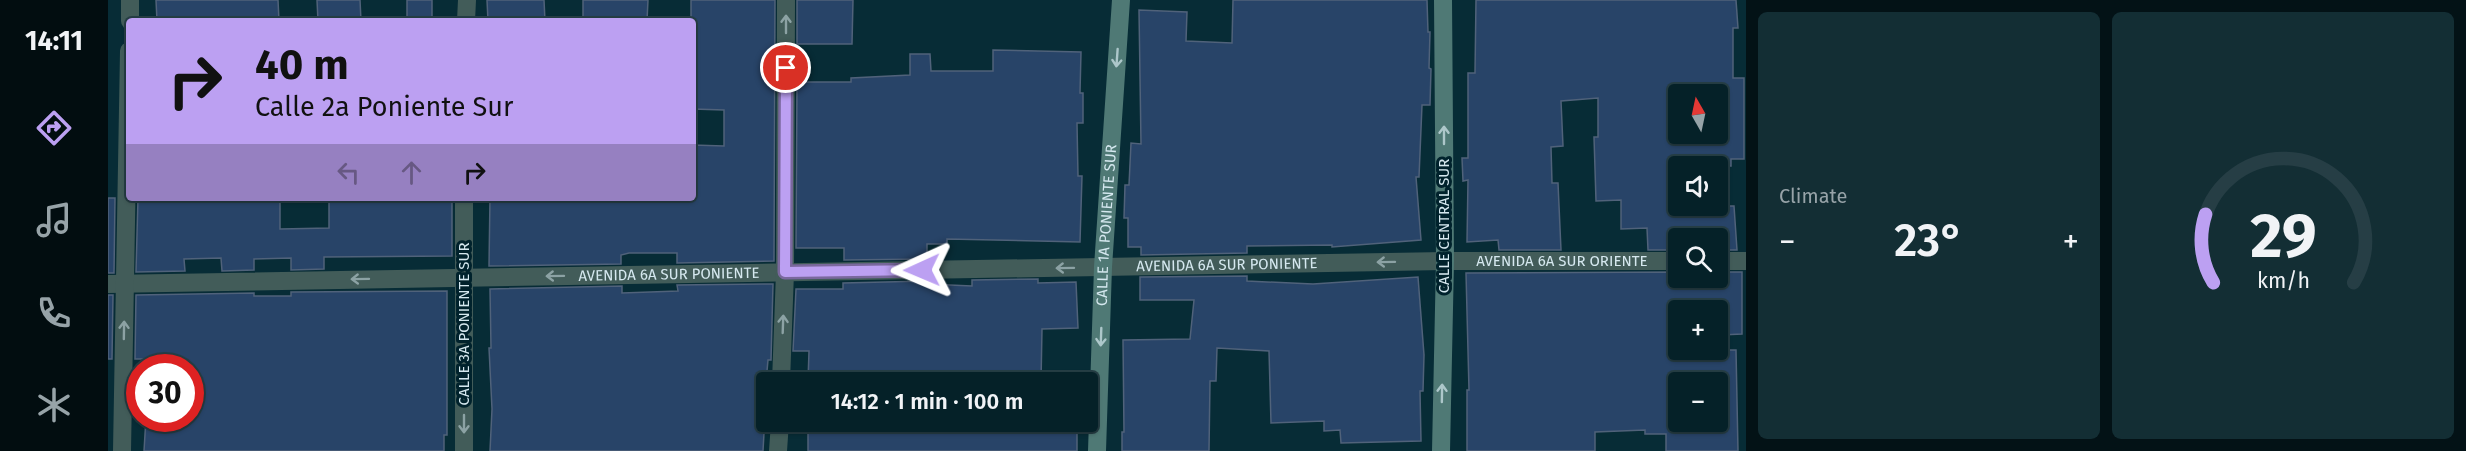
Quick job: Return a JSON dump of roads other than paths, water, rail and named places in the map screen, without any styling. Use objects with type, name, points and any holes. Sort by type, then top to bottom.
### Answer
[{"type":"main road","name":"CALLE 1A PONIENTE SUR","points":[[1097,451],[1103,267],[1121,0]]},
{"type":"main road","name":"CALLE CENTRAL SUR","points":[[1441,451],[1445,261],[1443,0]]},
{"type":"street","points":[[130,0],[130,18]]},
{"type":"street","points":[[466,18],[467,0]]},
{"type":"street","points":[[781,372],[785,272],[786,0]]},
{"type":"street","points":[[122,451],[116,284],[126,105]]},
{"type":"street","name":"CALLE 3A PONIENTE SUR","points":[[464,201],[464,451]]},
{"type":"street","name":"AVENIDA 6A SUR PONIENTE","points":[[116,284],[1445,261]]},
{"type":"street","name":"AVENIDA 6A SUR ORIENTE","points":[[1445,261],[1668,261]]},
{"type":"street","points":[[1728,261],[1746,261]]},
{"type":"street","points":[[778,451],[779,432]]}]
